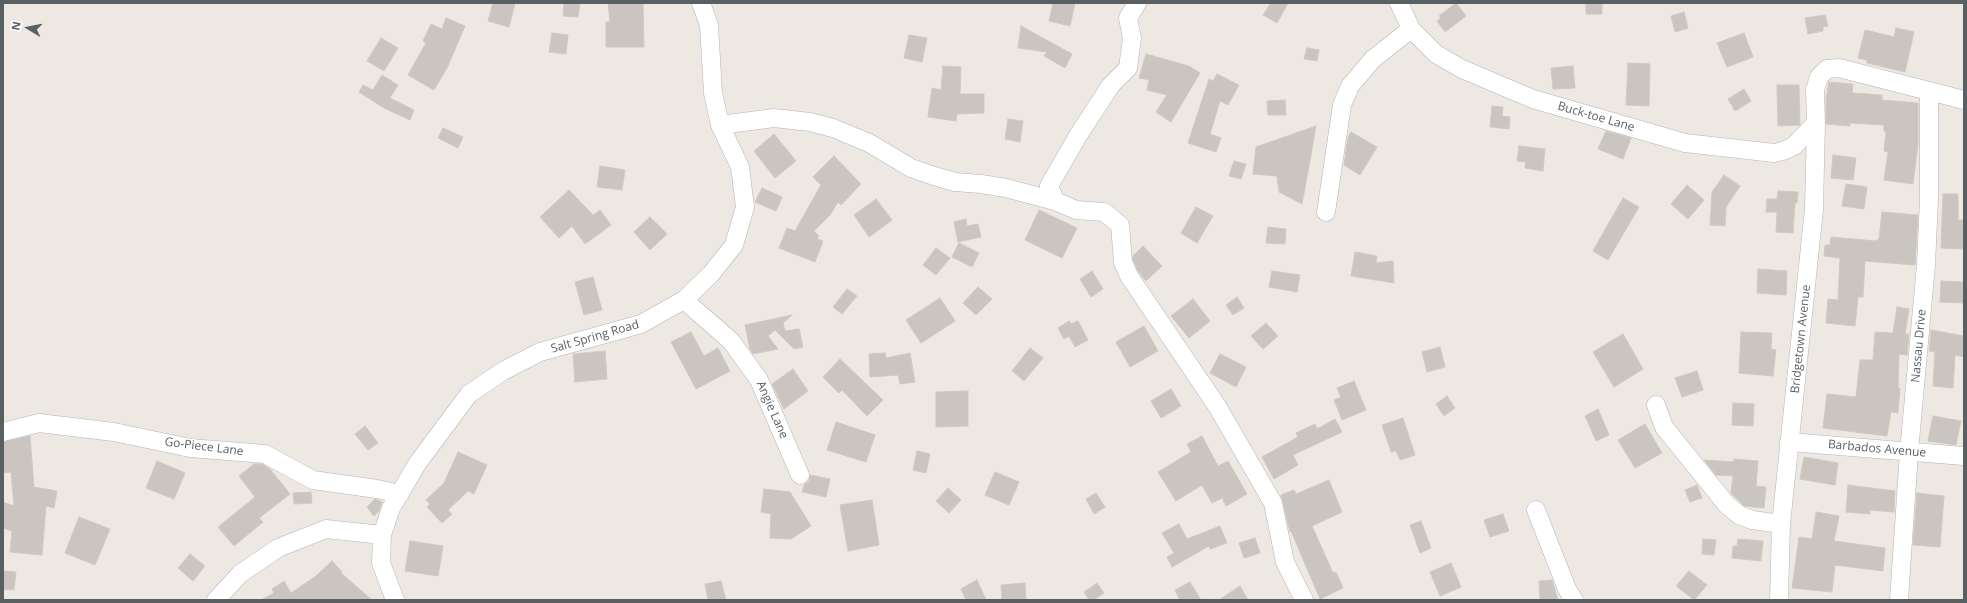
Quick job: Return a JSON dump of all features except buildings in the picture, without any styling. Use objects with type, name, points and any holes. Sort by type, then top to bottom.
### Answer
[{"type":"street","name":"Salt Spring Road","points":[[395,600],[381,563],[382,535],[391,508],[417,464],[469,394],[503,370],[540,352],[642,324],[684,300],[711,274],[734,245],[745,207],[740,167],[720,125],[713,93],[709,25],[701,3]]},
{"type":"street","points":[[1055,201],[1049,186],[1111,86],[1128,68],[1132,38],[1128,18],[1137,3]]},
{"type":"street","name":"Buck-toe Lane","points":[[1399,3],[1411,29],[1436,54],[1462,69],[1533,99],[1685,143],[1774,153],[1794,146],[1816,123]]},
{"type":"street","points":[[1326,212],[1342,105],[1350,86],[1373,59],[1411,29]]},
{"type":"street","name":"Bridgetown Avenue","points":[[1779,600],[1781,524],[1814,209],[1816,123],[1815,90],[1819,77],[1827,69],[1840,68],[1929,92]]},
{"type":"street","points":[[1929,92],[1964,100]]},
{"type":"street","name":"Nassau Drive","points":[[1899,600],[1909,452],[1926,265],[1929,199],[1929,92]]},
{"type":"street","points":[[720,125],[774,118],[810,122],[833,128],[869,143],[911,168],[934,176],[955,182],[1006,188],[1055,201],[1076,210],[1104,212],[1120,225],[1123,262],[1129,276],[1217,406],[1273,504],[1286,562],[1304,600]]},
{"type":"street","name":"Angie Lane","points":[[684,300],[731,341],[759,380],[800,475]]},
{"type":"street","points":[[1656,405],[1664,427],[1727,505],[1739,515],[1752,520],[1781,524]]},
{"type":"street","name":"Go-Piece Lane","points":[[3,432],[40,423],[114,432],[190,448],[265,454],[313,480],[377,489],[400,494]]},
{"type":"street","name":"Barbados Avenue","points":[[1789,442],[1964,456]]},
{"type":"street","points":[[1536,510],[1567,589],[1574,600]]},
{"type":"street","points":[[216,600],[240,574],[278,548],[326,530],[382,535]]}]
